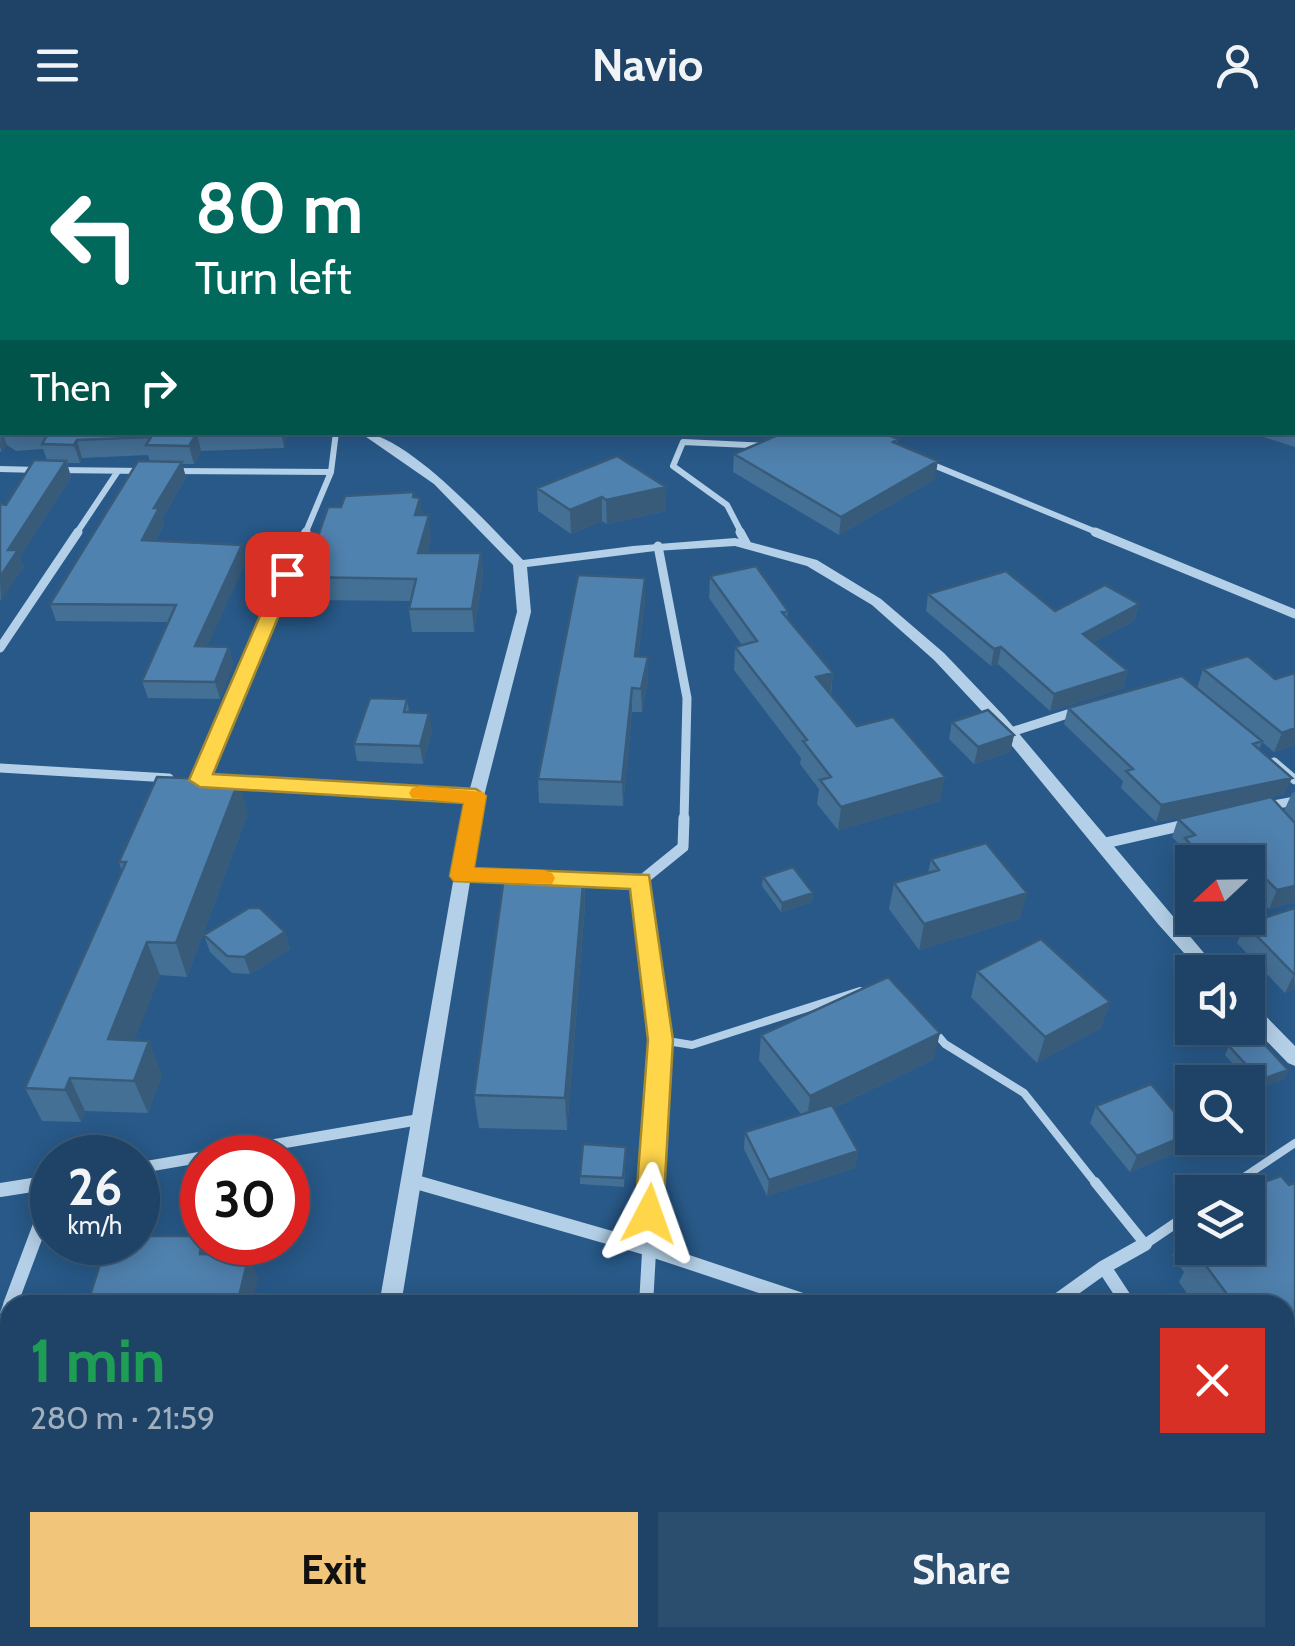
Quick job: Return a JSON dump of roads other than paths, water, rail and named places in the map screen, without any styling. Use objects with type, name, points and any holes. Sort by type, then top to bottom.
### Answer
[{"type":"street","points":[[200,780],[330,472],[336,435]]},
{"type":"street","points":[[370,435],[438,480],[520,564],[524,612],[476,796],[392,1295]]},
{"type":"street","points":[[746,543],[727,505],[673,466],[682,442],[776,446]]},
{"type":"street","points":[[910,456],[1295,614]]},
{"type":"street","points":[[0,469],[330,472]]},
{"type":"street","points":[[0,648],[118,471]]},
{"type":"street","points":[[520,564],[658,546],[746,543],[813,561],[904,624],[1011,732],[1196,955]]},
{"type":"street","points":[[561,879],[641,881],[683,847],[687,698],[658,546]]},
{"type":"street","points":[[1011,732],[1084,709]]},
{"type":"street","points":[[1265,755],[1295,780]]},
{"type":"street","points":[[0,768],[476,796]]},
{"type":"street","points":[[1248,810],[1295,800]]},
{"type":"street","points":[[1266,806],[1276,816]]},
{"type":"street","points":[[1101,844],[1193,823]]},
{"type":"street","points":[[462,876],[521,878]]},
{"type":"street","points":[[641,881],[661,1040],[646,1295]]},
{"type":"street","points":[[1265,1027],[1295,1058]]},
{"type":"street","points":[[160,1164],[423,1119]]},
{"type":"street","points":[[412,1181],[646,1248],[787,1295]]},
{"type":"street","points":[[0,1190],[30,1185]]},
{"type":"street","points":[[1065,1295],[1144,1244]]},
{"type":"street","points":[[14,1295],[30,1252]]},
{"type":"street","points":[[1104,1267],[1122,1295]]},
{"type":"lane","points":[[661,1040],[692,1045],[874,987]]},
{"type":"lane","points":[[924,1018],[945,1044],[1024,1093],[1144,1244],[1175,1223]]},
{"type":"lane","points":[[1247,1175],[1295,1143]]}]
